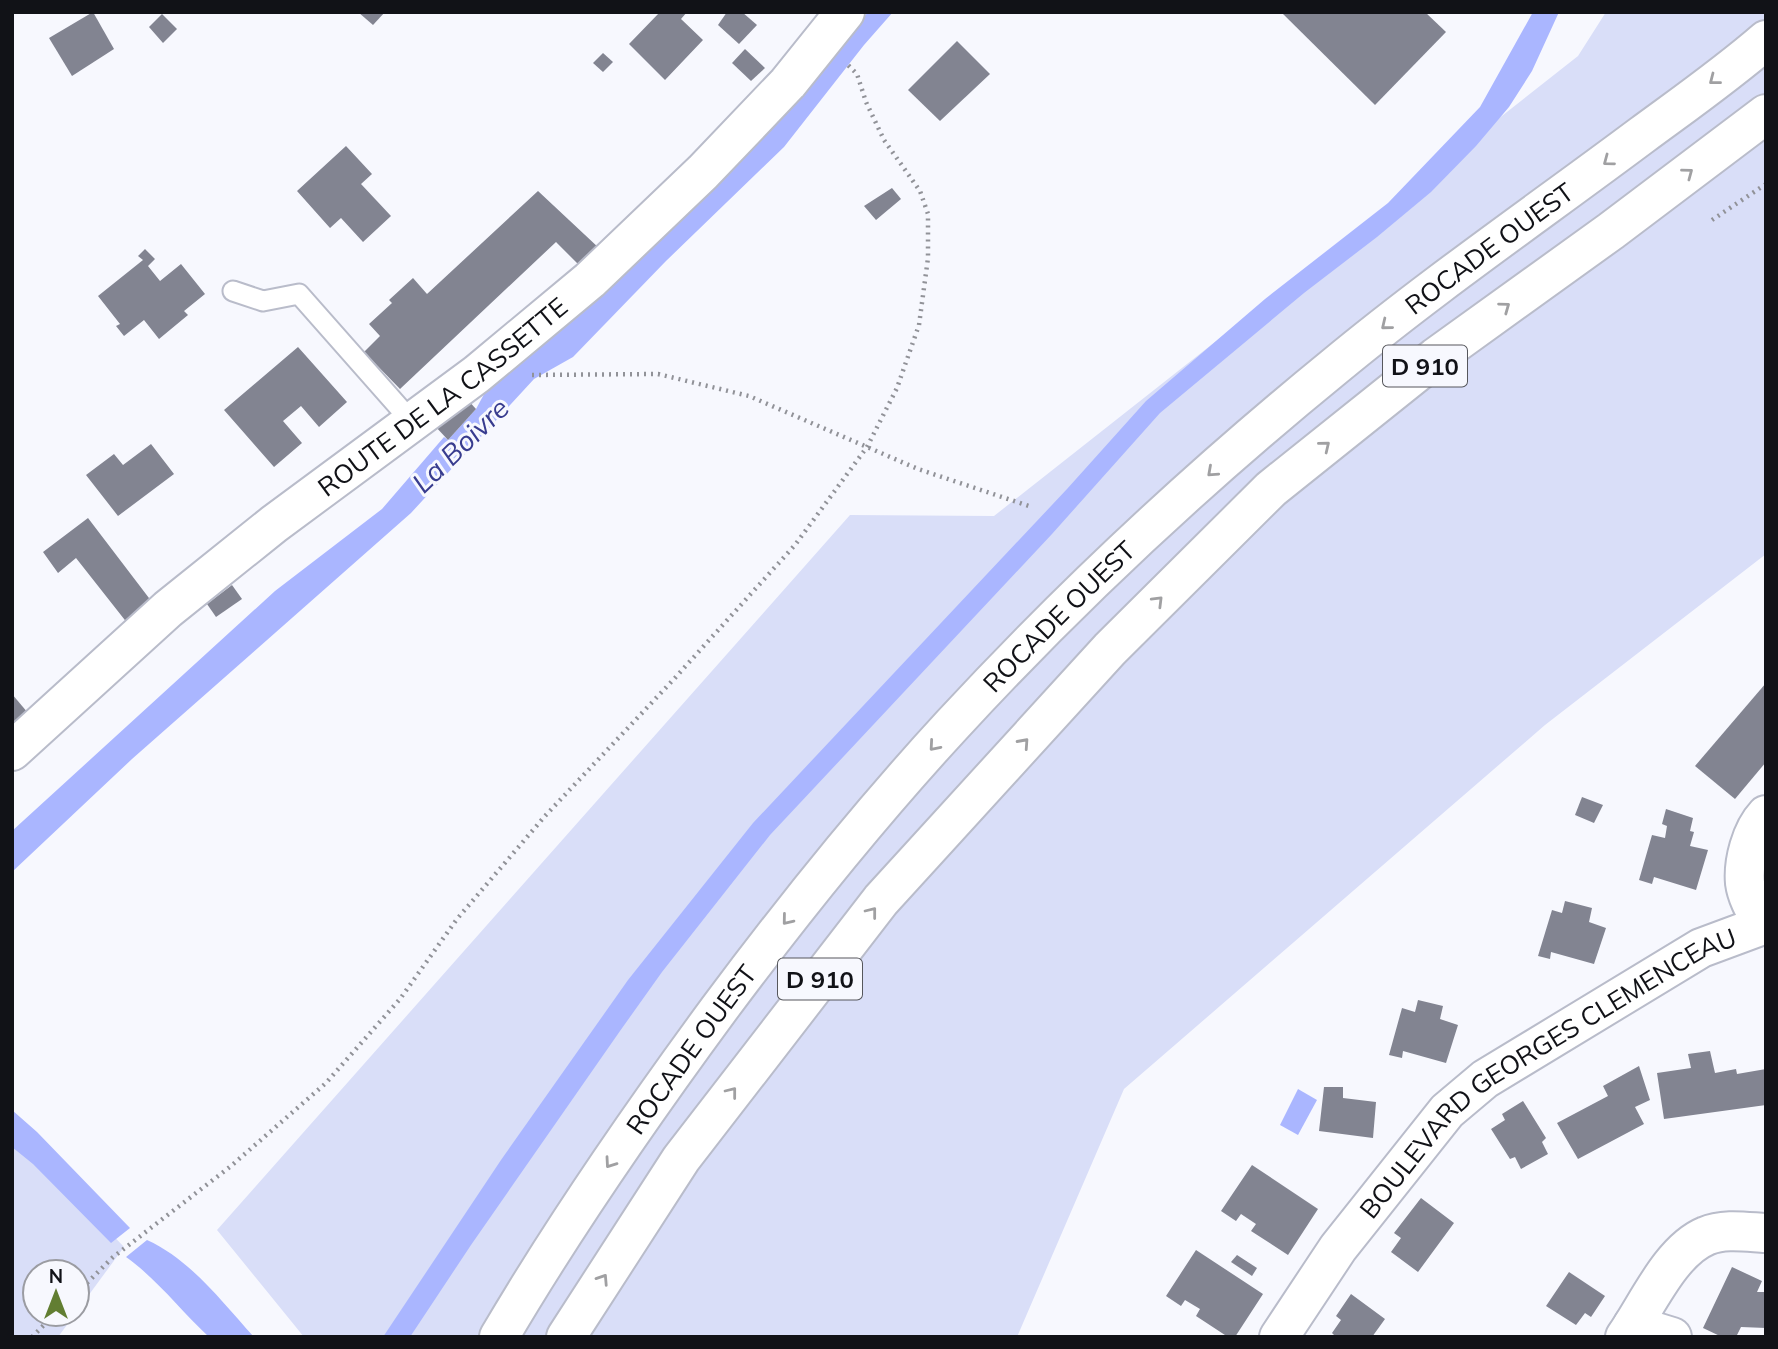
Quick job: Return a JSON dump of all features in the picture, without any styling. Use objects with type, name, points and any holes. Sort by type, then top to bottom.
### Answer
[{"type":"main road","name":"ROUTE DE LA CASSETTE","points":[[12,751],[169,608],[274,524],[477,374],[590,280],[703,172],[769,103],[845,12]]},
{"type":"main road","name":"ROCADE OUEST","points":[[499,1337],[536,1274],[606,1168],[678,1065],[772,939],[856,835],[1031,642],[1117,558],[1257,431],[1334,366],[1410,306],[1610,160],[1766,40]]},
{"type":"main road","name":"D 910","points":[[566,1337],[681,1159],[881,900],[1110,649],[1271,489],[1436,357],[1611,231],[1766,114]]},
{"type":"main road","name":"BOULEVARD GEORGES CLEMENCEAU","points":[[1279,1337],[1338,1248],[1447,1111],[1485,1079],[1701,948],[1765,930],[1748,894],[1745,870],[1753,838],[1766,815]]},
{"type":"main road","points":[[1672,1337],[1629,1331],[1662,1279],[1693,1244],[1707,1236],[1725,1231],[1766,1233]]},
{"type":"lane","points":[[233,291],[262,301],[299,294],[412,422]]},
{"type":"path","points":[[91,1279],[151,1226],[231,1167],[326,1083],[400,999],[457,919],[545,816],[795,545],[867,447],[897,388],[919,325],[928,258],[929,214],[920,191],[884,140],[866,102],[858,74]]},
{"type":"path","points":[[1712,220],[1766,184]]},
{"type":"path","points":[[547,376],[658,374],[749,396],[918,469],[1032,507]]},
{"type":"shaded area","points":[[1606,12],[1766,12],[1766,554],[1545,725],[1124,1089],[1017,1337],[304,1337],[217,1230],[850,515],[994,516],[1578,56]]},
{"type":"shaded area","points":[[12,1130],[124,1247],[91,1292],[91,1258],[21,1258],[21,1328],[65,1328],[58,1337],[12,1337]]},
{"type":"water","name":"La Boivre","points":[[868,12],[893,12],[784,147],[666,261],[573,357],[534,379],[411,513],[132,759],[12,872],[12,831],[275,591],[382,509],[444,437],[448,440],[476,409],[489,385],[804,91]]},
{"type":"water","points":[[1533,12],[1559,12],[1532,71],[1509,107],[1476,146],[1431,192],[1160,413],[1052,534],[770,835],[662,972],[410,1337],[383,1337],[501,1160],[628,980],[753,823],[1067,489],[1146,401],[1265,299],[1388,203],[1480,107]]},
{"type":"water","points":[[1298,1089],[1317,1100],[1298,1135],[1280,1125]]},
{"type":"water","points":[[12,1110],[37,1132],[130,1228],[111,1243],[33,1164],[12,1147]]},
{"type":"water","points":[[147,1240],[163,1248],[192,1270],[254,1337],[209,1337],[159,1285],[126,1257]]},
{"type":"building","points":[[93,12],[114,49],[72,76],[49,38]]},
{"type":"building","points":[[358,12],[385,12],[373,25]]},
{"type":"building","points":[[660,12],[687,12],[681,19],[703,40],[665,80],[629,44]]},
{"type":"building","points":[[727,12],[742,12],[757,25],[739,44],[718,25]]},
{"type":"building","points":[[1281,12],[1425,12],[1446,32],[1375,105]]},
{"type":"building","points":[[162,14],[177,29],[163,43],[149,27]]},
{"type":"building","points":[[957,41],[990,74],[940,121],[908,90]]},
{"type":"building","points":[[745,49],[765,68],[751,81],[732,63]]},
{"type":"building","points":[[603,53],[613,62],[603,72],[593,63]]},
{"type":"building","points":[[346,146],[372,174],[361,184],[391,216],[363,242],[341,218],[330,228],[297,191]]},
{"type":"building","points":[[892,188],[901,199],[876,220],[864,206]]},
{"type":"building","points":[[538,191],[600,249],[581,267],[556,242],[400,389],[364,352],[380,336],[369,324],[392,303],[389,300],[413,278],[427,294]]},
{"type":"building","points":[[145,249],[155,259],[148,266],[160,281],[181,264],[205,294],[184,311],[188,315],[159,339],[144,320],[124,336],[116,326],[120,324],[98,296],[143,260],[138,256]]},
{"type":"building","points":[[298,347],[347,402],[319,427],[301,406],[283,421],[302,443],[274,467],[224,410]]},
{"type":"building","points":[[466,398],[476,409],[448,440],[435,426]]},
{"type":"building","points":[[151,444],[174,474],[118,516],[86,475],[114,454],[123,465]]},
{"type":"building","points":[[88,518],[152,602],[128,624],[76,558],[58,573],[43,552]]},
{"type":"building","points":[[232,585],[242,599],[216,617],[207,604]]},
{"type":"building","points":[[1766,683],[1766,762],[1735,799],[1695,766]]},
{"type":"building","points":[[12,694],[28,713],[12,727]]},
{"type":"building","points":[[1582,797],[1603,805],[1594,823],[1575,815]]},
{"type":"building","points":[[1666,809],[1693,818],[1690,831],[1694,832],[1690,846],[1708,850],[1696,890],[1654,877],[1652,884],[1639,880],[1652,835],[1665,838],[1667,826],[1662,824]]},
{"type":"building","points":[[1565,901],[1592,908],[1589,922],[1606,928],[1594,964],[1551,952],[1550,959],[1538,956],[1552,910],[1562,913]]},
{"type":"building","points":[[1418,1000],[1443,1006],[1440,1019],[1458,1025],[1446,1063],[1403,1051],[1402,1058],[1389,1055],[1402,1008],[1415,1012]]},
{"type":"building","points":[[1710,1051],[1715,1073],[1736,1069],[1737,1074],[1766,1069],[1766,1105],[1664,1119],[1657,1073],[1691,1068],[1688,1054]]},
{"type":"building","points":[[1639,1066],[1650,1100],[1635,1107],[1644,1124],[1578,1159],[1557,1123],[1608,1096],[1603,1086]]},
{"type":"building","points":[[1324,1087],[1343,1087],[1343,1098],[1376,1102],[1373,1138],[1319,1131]]},
{"type":"building","points":[[1523,1101],[1546,1138],[1542,1142],[1548,1154],[1521,1169],[1515,1157],[1510,1159],[1491,1129],[1505,1120],[1502,1114]]},
{"type":"building","points":[[1252,1165],[1318,1209],[1288,1255],[1251,1231],[1256,1224],[1241,1214],[1236,1221],[1221,1211]]},
{"type":"building","points":[[1421,1198],[1454,1223],[1418,1272],[1391,1252],[1401,1238],[1394,1233]]},
{"type":"building","points":[[1196,1250],[1263,1294],[1235,1337],[1228,1337],[1196,1316],[1200,1309],[1185,1300],[1181,1306],[1166,1296]]},
{"type":"building","points":[[1237,1255],[1257,1268],[1252,1276],[1231,1262]]},
{"type":"building","points":[[1732,1267],[1762,1281],[1757,1292],[1766,1292],[1766,1328],[1741,1327],[1736,1337],[1722,1337],[1703,1328]]},
{"type":"building","points":[[1569,1272],[1605,1296],[1591,1317],[1585,1313],[1576,1325],[1546,1306]]},
{"type":"building","points":[[1351,1294],[1385,1319],[1372,1337],[1336,1337],[1332,1333],[1341,1320],[1336,1316]]}]
